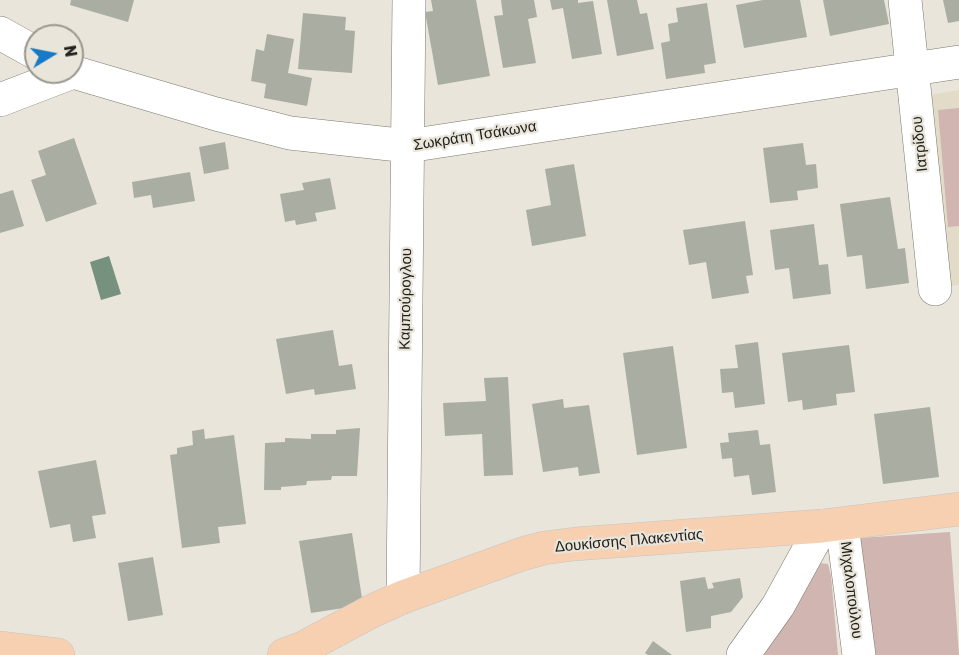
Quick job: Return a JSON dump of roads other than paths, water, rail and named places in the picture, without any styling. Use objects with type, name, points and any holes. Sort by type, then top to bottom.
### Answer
[{"type":"main road","name":"Δουκίσσης Πλακεντίας","points":[[284,655],[303,648],[403,597],[544,548],[832,525],[959,509]]},
{"type":"main road","points":[[0,648],[58,655]]},
{"type":"street","name":"Καμπούρογλου","points":[[403,597],[409,0]]},
{"type":"street","name":"Ιατρίδου","points":[[905,0],[935,289]]},
{"type":"street","points":[[0,33],[24,46]]},
{"type":"street","name":"Σωκράτη Τσάκωνα","points":[[84,76],[290,133],[408,146],[959,62]]},
{"type":"street","name":"Σωκράτη Τσάκωνα","points":[[0,100],[41,84]]},
{"type":"street","points":[[743,655],[832,525]]},
{"type":"street","name":"Μιχαλοπούλου","points":[[832,525],[859,655]]}]
